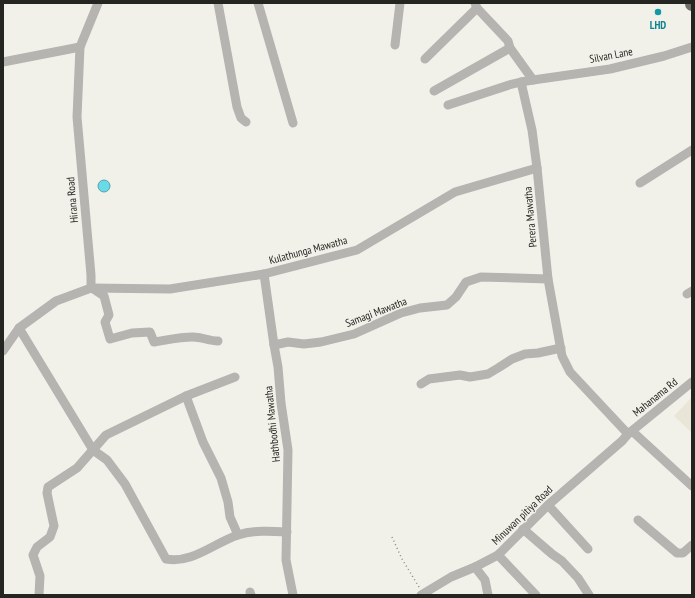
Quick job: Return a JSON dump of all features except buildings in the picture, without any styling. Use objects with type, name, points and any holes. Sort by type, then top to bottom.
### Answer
[{"type":"street","name":"Hirana Road","points":[[91,288],[77,117],[80,47],[98,3]]},
{"type":"street","points":[[218,3],[237,107],[241,118],[246,122]]},
{"type":"street","points":[[258,3],[292,122]]},
{"type":"street","points":[[395,45],[400,3]]},
{"type":"street","points":[[425,59],[476,6],[508,42],[510,48],[533,80],[509,85],[448,105]]},
{"type":"street","points":[[3,62],[80,47]]},
{"type":"street","name":"Silvan Lane","points":[[533,80],[610,69],[664,56],[692,47]]},
{"type":"street","points":[[434,91],[510,48]]},
{"type":"street","name":"Perera Mawatha","points":[[521,82],[532,130],[548,279],[556,315],[562,356],[570,372],[631,432],[692,486]]},
{"type":"street","points":[[640,183],[692,150]]},
{"type":"street","name":"Kulathunga Mawatha","points":[[91,288],[170,289],[264,274],[357,250],[455,192],[537,168]]},
{"type":"street","name":"Hathbodhi Mawatha","points":[[264,274],[288,450],[286,560],[293,595]]},
{"type":"street","name":"Samagi Mawatha","points":[[274,344],[288,342],[304,344],[321,342],[354,334],[401,313],[420,308],[447,305],[456,296],[466,282],[481,277],[548,279]]},
{"type":"street","points":[[3,351],[19,328],[56,300],[91,288],[104,296],[109,315],[105,322],[110,339],[132,333],[150,332],[154,342],[192,337],[218,341]]},
{"type":"street","points":[[19,328],[93,450],[107,460],[125,484],[166,559],[174,561],[184,560],[238,534],[262,531],[287,532]]},
{"type":"street","points":[[421,384],[429,379],[460,375],[470,377],[488,374],[512,359],[525,354],[561,348]]},
{"type":"street","points":[[39,595],[40,576],[33,555],[37,547],[50,537],[54,526],[47,493],[48,488],[77,468],[106,435],[186,396],[235,377]]},
{"type":"street","name":"Mahanama Rd","points":[[631,432],[692,382]]},
{"type":"street","points":[[186,396],[203,442],[221,478],[228,502],[230,517],[238,534]]},
{"type":"street","name":"Minuwan pitiya Road","points":[[425,594],[451,577],[498,555],[548,505],[631,432]]},
{"type":"street","points":[[548,505],[588,549]]},
{"type":"street","points":[[638,520],[677,553],[683,553],[692,545]]},
{"type":"street","points":[[523,529],[562,561],[578,578],[589,595]]},
{"type":"street","points":[[498,555],[536,595]]},
{"type":"street","points":[[475,567],[485,580],[488,595]]},
{"type":"path","points":[[392,537],[402,559],[425,594]]},
{"type":"shaded area","points":[[692,397],[692,433],[674,416]]},
{"type":"water","points":[[102,180],[106,180],[110,186],[106,192],[102,192],[98,188],[98,184]]},
{"type":"place","name":"LHD","points":[[658,12]]}]
